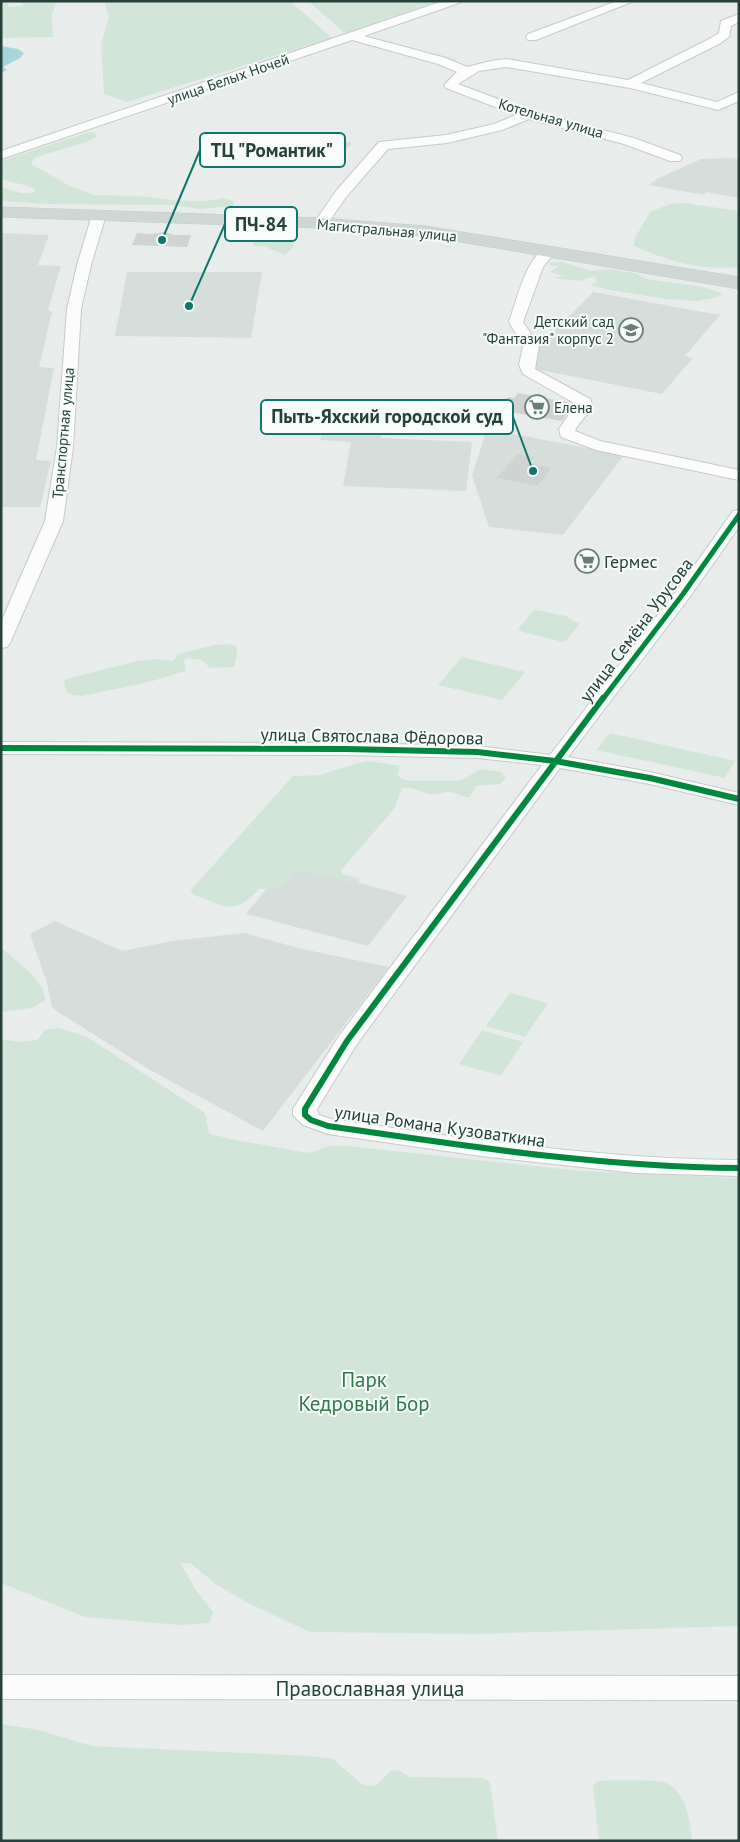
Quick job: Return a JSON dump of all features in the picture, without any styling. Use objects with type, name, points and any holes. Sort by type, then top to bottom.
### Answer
[{"type":"main road","name":"Магистральная улица","points":[[1,212],[321,223],[424,231],[739,283]]},
{"type":"street","name":"улица Белых Ночей","points":[[1,156],[455,1]]},
{"type":"street","points":[[532,37],[628,1]]},
{"type":"street","points":[[630,84],[715,41],[725,34],[725,24],[739,17]]},
{"type":"street","points":[[352,36],[442,61],[468,72]]},
{"type":"street","name":"Котельная улица","points":[[675,158],[629,141],[528,115],[450,85],[456,78],[490,64],[512,63],[630,84],[718,106],[739,96]]},
{"type":"street","points":[[321,223],[341,194],[384,145],[447,139],[497,128],[528,115]]},
{"type":"street","name":"Транспортная улица","points":[[1,643],[54,521],[65,447],[74,309],[84,265],[99,215]]},
{"type":"street","points":[[550,251],[536,266],[516,322],[531,346],[526,366],[528,371],[584,402],[584,407],[567,429],[567,434],[604,447],[739,475]]},
{"type":"street","name":"улица Семёна Урусова","points":[[555,761],[630,664],[739,515]]},
{"type":"street","name":"улица Святослава Фёдорова","points":[[1,748],[437,750],[519,756],[555,761],[650,778],[739,799]]},
{"type":"street","name":"улица Романа Кузоваткина","points":[[555,761],[347,1041],[309,1100],[305,1109],[305,1115],[311,1120],[328,1126],[464,1146],[661,1167],[739,1168]]},
{"type":"street","name":"Православная улица","points":[[1,1687],[739,1688]]},
{"type":"shaded area","points":[[321,138],[352,143],[332,163],[296,158],[298,157],[289,155],[311,139],[317,141]]},
{"type":"shaded area","points":[[701,159],[739,159],[739,198],[706,192],[704,195],[649,185],[657,179]]},
{"type":"shaded area","points":[[1,233],[49,235],[38,265],[61,266],[48,310],[52,312],[39,367],[54,368],[36,460],[51,461],[40,507],[1,507]]},
{"type":"shaded area","points":[[127,272],[262,272],[251,338],[115,336]]},
{"type":"shaded area","name":"Детский сад \"Фантазия\" корпус 2","points":[[593,292],[720,315],[685,356],[693,358],[662,394],[535,369],[540,345]]},
{"type":"shaded area","points":[[327,413],[386,416],[381,438],[472,442],[466,491],[343,486],[351,442],[320,440]]},
{"type":"shaded area","points":[[487,429],[624,455],[563,535],[489,527],[472,475]]},
{"type":"shaded area","points":[[287,863],[407,896],[368,946],[246,914]]},
{"type":"shaded area","points":[[55,921],[122,951],[172,941],[244,933],[302,949],[389,967],[263,1131],[150,1070],[52,1008],[47,983],[30,934]]},
{"type":"green space","points":[[17,1],[57,1],[52,14],[53,37],[1,38],[1,2],[7,2],[9,7],[24,4]]},
{"type":"green space","points":[[104,1],[290,1],[332,38],[127,102],[104,94],[101,44],[109,18]]},
{"type":"green space","points":[[308,1],[438,1],[345,33]]},
{"type":"green space","points":[[93,132],[97,136],[89,141],[34,158],[31,164],[70,186],[94,195],[140,196],[179,201],[205,201],[223,198],[233,201],[234,204],[232,206],[200,209],[173,205],[47,204],[1,201],[1,187],[20,193],[33,193],[36,190],[1,179],[1,161]]},
{"type":"green space","points":[[684,203],[739,211],[739,267],[711,268],[685,264],[634,246],[635,238],[650,212],[670,204]]},
{"type":"green space","points":[[267,236],[281,237],[293,242],[294,246],[285,255],[263,246],[253,246],[253,243]]},
{"type":"green space","points":[[562,262],[592,271],[610,269],[634,273],[647,279],[703,287],[724,294],[697,301],[666,299],[590,285],[597,281],[594,276],[580,281],[552,278],[564,276],[550,272],[559,266],[550,266],[550,263]]},
{"type":"green space","points":[[536,610],[566,616],[580,623],[568,639],[563,642],[519,631],[518,629]]},
{"type":"green space","points":[[231,644],[237,648],[235,666],[233,667],[210,668],[202,660],[186,658],[184,662],[186,671],[149,682],[82,696],[72,695],[66,691],[64,681],[66,679],[137,661],[156,659],[173,661],[178,654],[214,645]]},
{"type":"green space","points":[[462,657],[525,672],[502,700],[438,685]]},
{"type":"green space","points":[[610,733],[735,761],[725,778],[596,750]]},
{"type":"green space","points":[[369,761],[400,766],[397,774],[402,779],[413,781],[462,780],[481,769],[501,772],[506,778],[500,784],[476,786],[469,797],[449,792],[431,794],[412,788],[402,788],[394,809],[341,870],[342,874],[358,878],[360,881],[356,883],[297,871],[291,874],[290,879],[280,889],[259,889],[242,903],[229,907],[194,895],[190,891],[293,776],[320,775]]},
{"type":"green space","points":[[1,948],[29,971],[43,988],[45,1000],[32,1008],[1,1012]]},
{"type":"green space","points":[[510,993],[548,1003],[525,1037],[486,1026]]},
{"type":"green space","name":"Парк Кедровый Бор","points":[[59,1028],[87,1037],[205,1113],[209,1133],[230,1139],[309,1153],[329,1146],[348,1146],[581,1171],[739,1178],[739,1626],[479,1634],[310,1632],[248,1603],[217,1585],[190,1563],[181,1563],[195,1589],[213,1612],[210,1623],[180,1625],[85,1617],[4,1584],[1,1585],[1,1039],[21,1042],[37,1040],[45,1030]]},
{"type":"green space","points":[[482,1030],[523,1042],[501,1076],[459,1064]]},
{"type":"green space","points":[[1,1724],[39,1730],[92,1746],[311,1756],[333,1759],[363,1785],[375,1786],[392,1770],[400,1771],[410,1777],[483,1778],[490,1782],[498,1841],[1,1841]]},
{"type":"green space","points":[[599,1781],[656,1781],[666,1783],[673,1788],[679,1793],[686,1808],[692,1841],[599,1841],[593,1785]]},
{"type":"water","points":[[1,46],[18,49],[24,53],[20,58],[3,67],[7,70],[1,73]]},
{"type":"building","points":[[164,232],[175,235],[191,235],[187,247],[132,245],[137,233],[152,234]]},
{"type":"building","name":"Елена","points":[[518,393],[568,402],[573,405],[562,421],[498,410],[508,397],[514,398]]},
{"type":"building","points":[[518,454],[534,457],[528,463],[552,468],[537,486],[496,478]]},
{"type":"cycle path","points":[[739,515],[683,594],[549,769],[347,1041],[305,1109],[305,1115],[311,1120],[328,1126],[481,1149],[636,1165],[687,1168],[739,1168]]},
{"type":"cycle path","points":[[1,748],[346,749],[477,752],[555,761],[650,778],[739,799]]},
{"type":"place","name":"ТЦ \"Романтик\"","points":[[162,240]]},
{"type":"place","name":"ПЧ-84","points":[[189,306]]},
{"type":"place","name":"Детский сад \"Фантазия\" корпус 2","points":[[631,330]]},
{"type":"place","name":"Елена","points":[[537,407]]},
{"type":"place","name":"Пыть-Яхский городской суд","points":[[533,471]]},
{"type":"place","name":"Гермес","points":[[587,561]]}]
